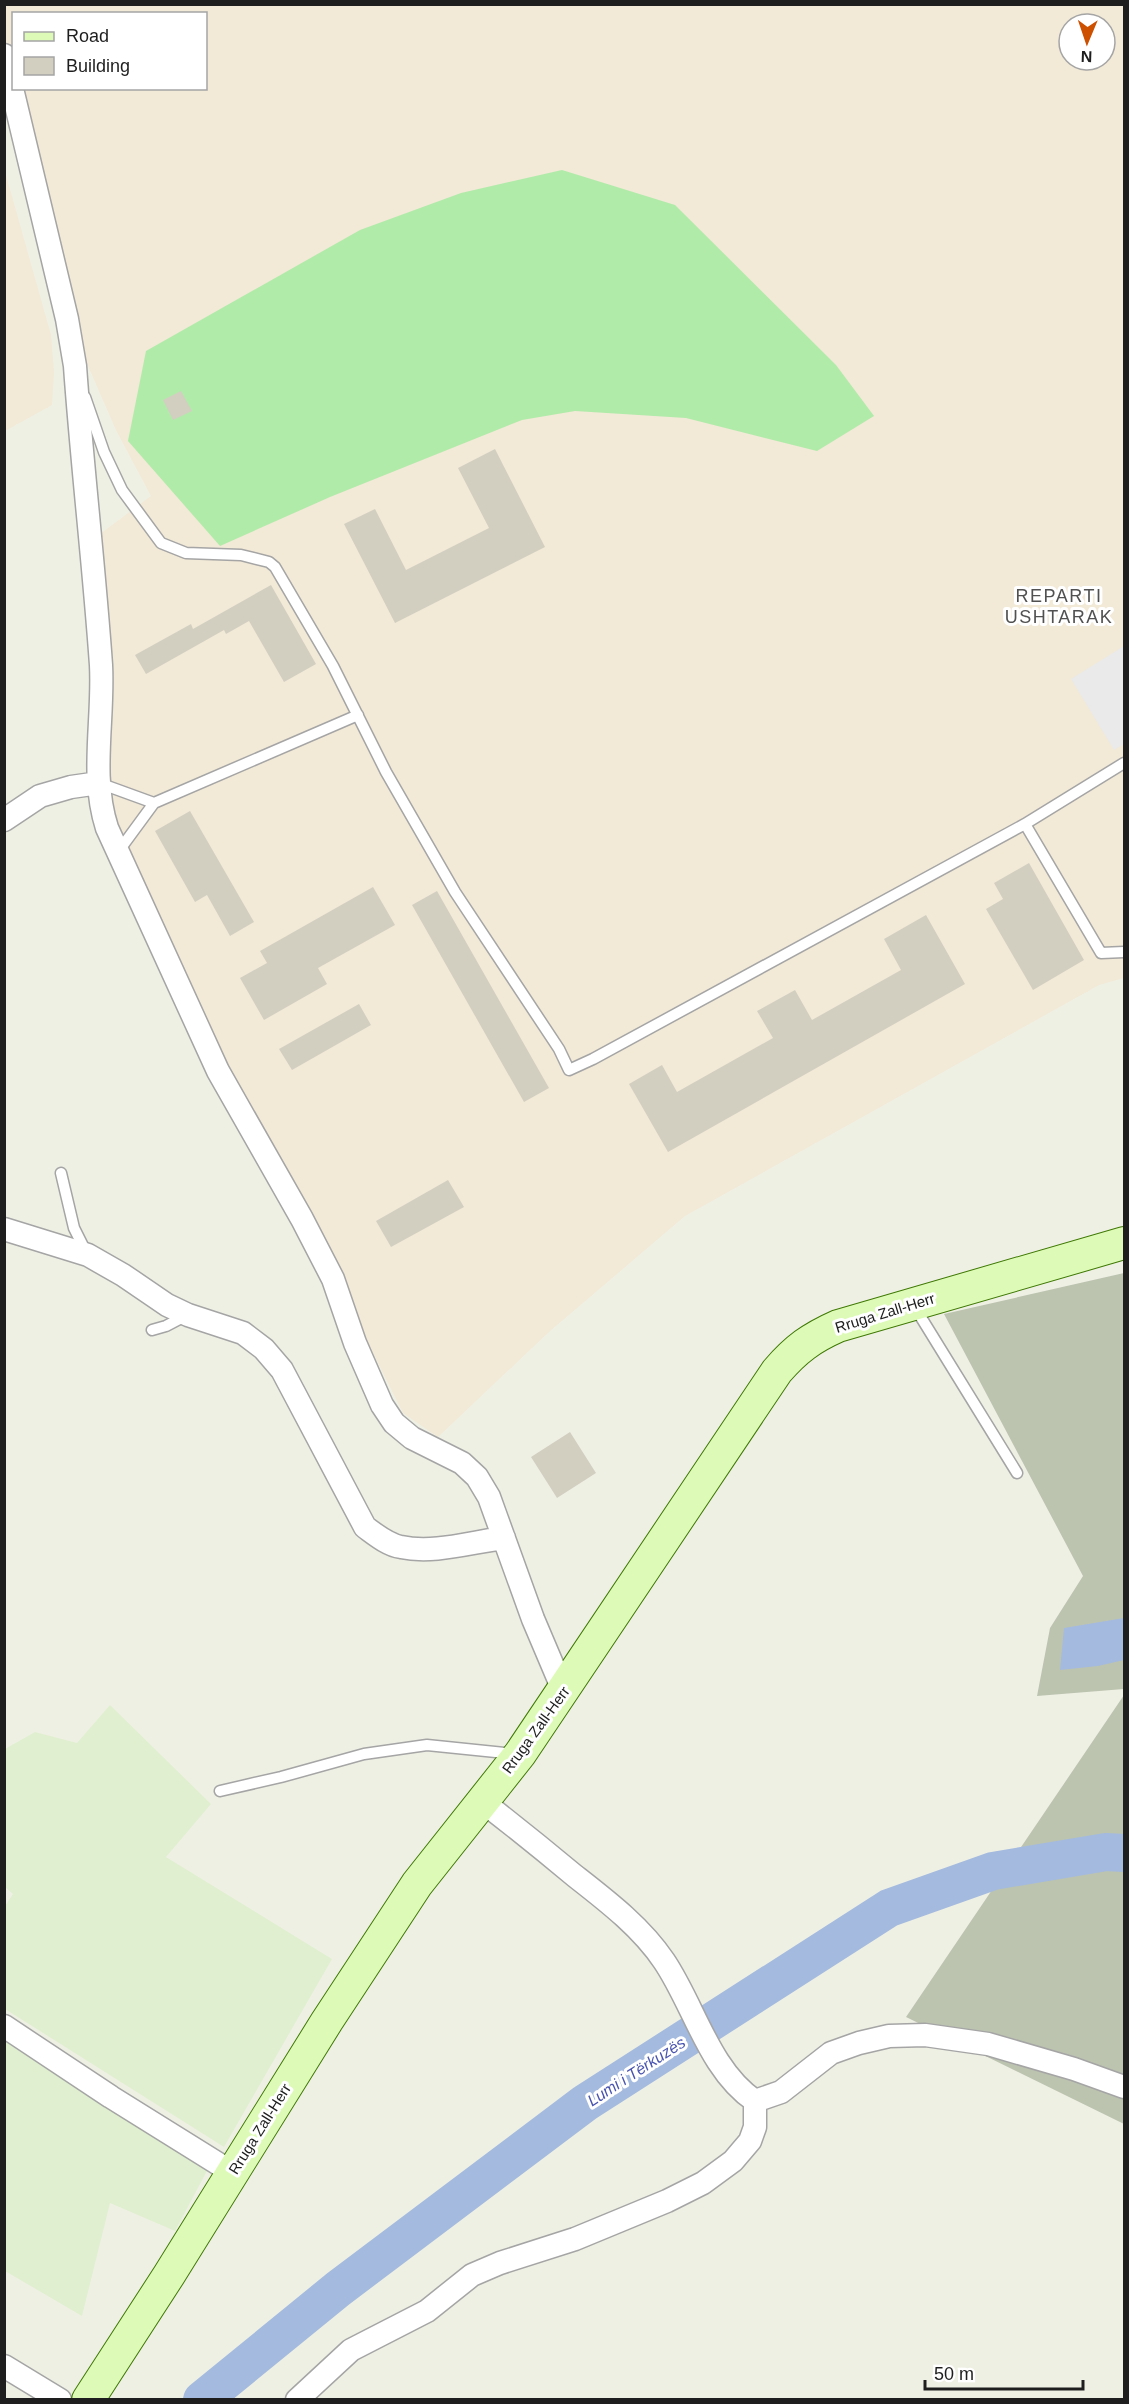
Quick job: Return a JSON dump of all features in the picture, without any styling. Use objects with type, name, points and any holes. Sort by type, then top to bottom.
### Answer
[{"type":"main road","name":"Rruga Zall-Herr","points":[[88,2400],[327,2021],[417,1884],[520,1754],[564,1692],[777,1371],[792,1353],[811,1338],[838,1326],[1125,1243]]},
{"type":"street","points":[[4,55],[12,89]]},
{"type":"street","points":[[12,90],[67,319],[75,366],[101,666],[100,807],[118,852],[218,1071],[302,1219],[333,1280],[355,1343],[382,1405],[394,1423],[412,1438],[462,1462],[477,1477],[489,1497],[533,1619],[564,1692]]},
{"type":"street","points":[[4,820],[40,796],[71,787],[99,783]]},
{"type":"street","points":[[4,1229],[88,1256],[123,1275],[167,1305],[188,1315],[243,1333],[264,1349],[282,1370],[365,1527],[381,1539],[400,1547],[424,1549],[504,1538]]},
{"type":"street","points":[[483,1802],[608,1902],[643,1935],[664,1961],[720,2063],[742,2092],[755,2101]]},
{"type":"street","points":[[4,2026],[111,2097],[233,2173]]},
{"type":"street","points":[[755,2101],[781,2092],[831,2053],[889,2036],[925,2036],[988,2044],[1074,2069],[1125,2087]]},
{"type":"street","points":[[297,2400],[351,2350],[427,2311],[472,2275],[500,2263],[576,2239],[667,2201],[703,2183],[733,2161],[750,2140],[754,2127],[755,2101]]},
{"type":"street","points":[[4,2367],[60,2400]]},
{"type":"lane","points":[[75,366],[104,452],[122,490],[161,543],[186,553],[241,555],[269,562],[274,567],[333,666],[386,772],[455,891],[559,1049],[569,1070],[1025,824],[1125,764]]},
{"type":"lane","points":[[118,852],[154,803],[358,715]]},
{"type":"lane","points":[[99,783],[154,803]]},
{"type":"lane","points":[[1025,824],[1101,953],[1125,951]]},
{"type":"lane","points":[[61,1173],[74,1228],[88,1256]]},
{"type":"lane","points":[[913,1304],[1017,1473]]},
{"type":"lane","points":[[152,1330],[188,1315]]},
{"type":"lane","points":[[220,1791],[364,1754],[427,1745],[520,1754]]},
{"type":"shaded area","points":[[4,5],[1124,5],[1124,978],[1099,985],[685,1216],[550,1331],[438,1437],[403,1413],[297,1201],[227,1082],[141,887],[106,793],[96,537],[151,496],[116,430],[75,336],[16,90],[207,90],[207,12],[12,12],[12,73],[5,34]]},
{"type":"shaded area","points":[[4,168],[51,335],[54,372],[52,405],[5,431]]},
{"type":"shaded area","points":[[1124,646],[1124,744],[1114,750],[1071,679]]},
{"type":"shaded area","points":[[1124,1273],[1124,1689],[1037,1696],[1050,1628],[1083,1576],[944,1314]]},
{"type":"shaded area","points":[[1124,1695],[1124,2124],[906,2017]]},
{"type":"shaded area","points":[[110,1705],[211,1804],[166,1857],[332,1959],[224,2147],[5,2009],[5,1906],[13,1894],[5,1887],[5,1749],[35,1732],[77,1743]]},
{"type":"shaded area","points":[[4,2034],[208,2169],[175,2231],[110,2203],[82,2316],[5,2271]]},
{"type":"green space","points":[[562,170],[675,205],[836,365],[874,416],[817,451],[686,418],[575,411],[522,420],[330,497],[220,546],[128,441],[146,351],[360,230],[461,193]]},
{"type":"water","points":[[1124,1618],[1124,1660],[1098,1666],[1060,1670],[1064,1628]]},
{"type":"building","points":[[181,391],[192,411],[173,420],[163,400]]},
{"type":"building","points":[[495,449],[545,547],[395,623],[344,524],[375,509],[406,570],[489,528],[458,468]]},
{"type":"building","points":[[271,585],[316,664],[284,682],[249,621],[226,634],[224,630],[146,674],[135,655],[191,624],[193,629]]},
{"type":"building","points":[[190,811],[254,922],[230,936],[207,895],[195,902],[155,831]]},
{"type":"building","points":[[1029,863],[1084,960],[1033,990],[986,909],[1003,899],[994,883]]},
{"type":"building","points":[[373,887],[395,925],[318,968],[327,984],[264,1020],[240,978],[267,963],[260,951]]},
{"type":"building","points":[[437,891],[549,1088],[524,1102],[412,905]]},
{"type":"building","points":[[926,915],[965,984],[668,1152],[629,1084],[662,1065],[677,1092],[773,1038],[757,1011],[795,990],[812,1020],[901,970],[884,939]]},
{"type":"building","points":[[359,1004],[371,1025],[292,1070],[279,1049]]},
{"type":"building","points":[[448,1180],[464,1207],[391,1247],[376,1221]]},
{"type":"building","points":[[570,1432],[596,1473],[557,1498],[531,1457]]},
{"type":"waterway","name":"Lumi i Tërkuzës","points":[[202,2400],[338,2289],[585,2103],[889,1908],[993,1871],[1106,1852],[1124,1853]]},
{"type":"district","name":"REPARTI USHTARAK","points":[[1059,606]]}]
